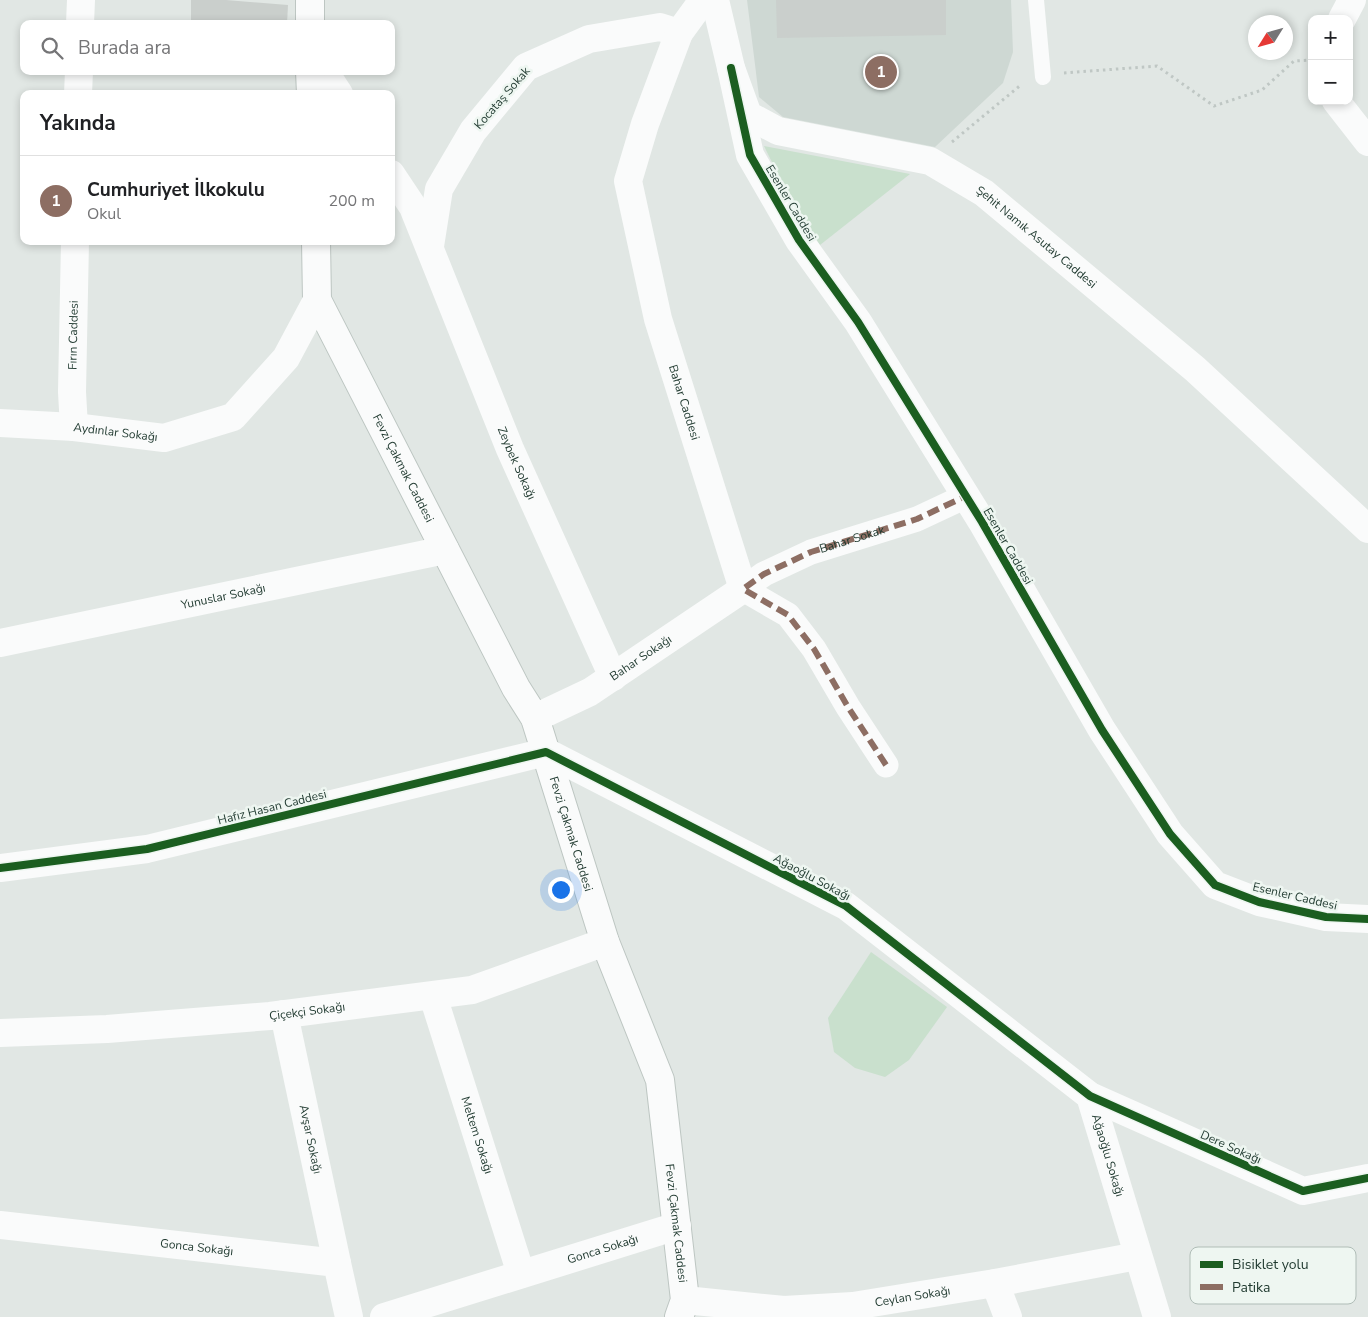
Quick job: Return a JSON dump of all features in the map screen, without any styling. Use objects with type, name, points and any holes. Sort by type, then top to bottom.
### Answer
[{"type":"street","points":[[80,0],[80,20]]},
{"type":"street","points":[[310,0],[310,20]]},
{"type":"street","name":"Bahar Caddesi","points":[[703,0],[678,33],[628,181],[658,319],[743,589]]},
{"type":"street","name":"Şehit Namık Asutay Caddesi","points":[[715,0],[731,68],[748,115],[778,131],[930,160],[984,193],[1188,363],[1368,529]]},
{"type":"street","points":[[1344,15],[1352,0]]},
{"type":"street","name":"Kocataş Sokak","points":[[430,246],[439,189],[473,131],[526,66],[589,39],[660,27],[678,33]]},
{"type":"street","name":"Esenler Caddesi","points":[[731,68],[750,155],[799,240],[858,322],[966,496],[1102,730],[1170,834],[1215,885],[1259,902],[1317,915],[1368,919]]},
{"type":"street","points":[[78,90],[79,75]]},
{"type":"street","points":[[310,75],[311,90]]},
{"type":"street","points":[[327,75],[336,90]]},
{"type":"street","points":[[1339,105],[1368,142]]},
{"type":"street","name":"Zeybek Sokağı","points":[[395,180],[413,206],[510,449],[613,676]]},
{"type":"street","name":"Fırın Caddesi","points":[[74,427],[72,392],[75,245]]},
{"type":"street","name":"Fevzi Çakmak Caddesi","points":[[316,245],[318,300],[516,688],[535,718],[605,942],[660,1080],[677,1226],[682,1309]]},
{"type":"street","name":"Aydınlar Sokağı","points":[[0,423],[74,427],[164,438],[233,417],[286,358],[318,300]]},
{"type":"street","name":"Bahar Sokak","points":[[743,589],[764,574],[811,552],[917,519],[966,496]]},
{"type":"street","name":"Yunuslar Sokağı","points":[[0,643],[445,550]]},
{"type":"street","points":[[743,589],[788,615],[814,649],[848,707],[886,765]]},
{"type":"street","name":"Bahar Sokağı","points":[[535,718],[590,692],[743,589]]},
{"type":"street","name":"Hafız Hasan Caddesi","points":[[0,868],[147,849],[546,752]]},
{"type":"street","name":"Ağaoğlu Sokağı","points":[[546,752],[846,906],[1090,1096],[1157,1317]]},
{"type":"street","name":"Çiçekçi Sokağı","points":[[0,1033],[106,1029],[284,1014],[433,996],[472,990],[605,942]]},
{"type":"street","name":"Meltem Sokağı","points":[[433,996],[521,1274]]},
{"type":"street","name":"Avşar Sokağı","points":[[284,1014],[337,1263]]},
{"type":"street","name":"Dere Sokağı","points":[[1090,1096],[1303,1191],[1368,1178]]},
{"type":"street","name":"Gonca Sokağı","points":[[0,1225],[337,1263]]},
{"type":"street","name":"Gonca Sokağı","points":[[384,1317],[677,1226]]},
{"type":"street","name":"Ceylan Sokağı","points":[[682,1309],[855,1312],[1137,1256]]},
{"type":"street","points":[[337,1263],[349,1317]]},
{"type":"street","points":[[995,1283],[1008,1317]]},
{"type":"lane","points":[[1036,0],[1043,76]]},
{"type":"path","points":[[930,160],[1020,84],[1053,73],[1157,66],[1214,106],[1262,90],[1294,62],[1308,60]]},
{"type":"shaded area","points":[[747,0],[1011,0],[1013,52],[1003,83],[935,147],[783,117],[759,97]]},
{"type":"green space","points":[[764,146],[910,174],[820,245],[794,207]]},
{"type":"green space","points":[[871,952],[947,1007],[909,1060],[885,1077],[855,1068],[834,1052],[828,1018]]},
{"type":"building","points":[[191,0],[226,0],[288,5],[287,20],[191,20]]},
{"type":"building","points":[[776,0],[946,0],[946,35],[777,38]]},
{"type":"marked path","points":[[886,765],[848,707],[814,649],[788,615],[743,589],[764,574],[811,552],[917,519],[966,496]]},
{"type":"cycle path","points":[[731,68],[750,155],[799,240],[858,322],[982,522],[1102,730],[1170,834],[1215,885],[1259,902],[1326,917],[1368,919]]},
{"type":"cycle path","points":[[0,868],[147,849],[546,752],[846,906],[1090,1096],[1303,1191],[1368,1178]]},
{"type":"place","name":"Cumhuriyet İlkokulu","points":[[881,72]]}]
